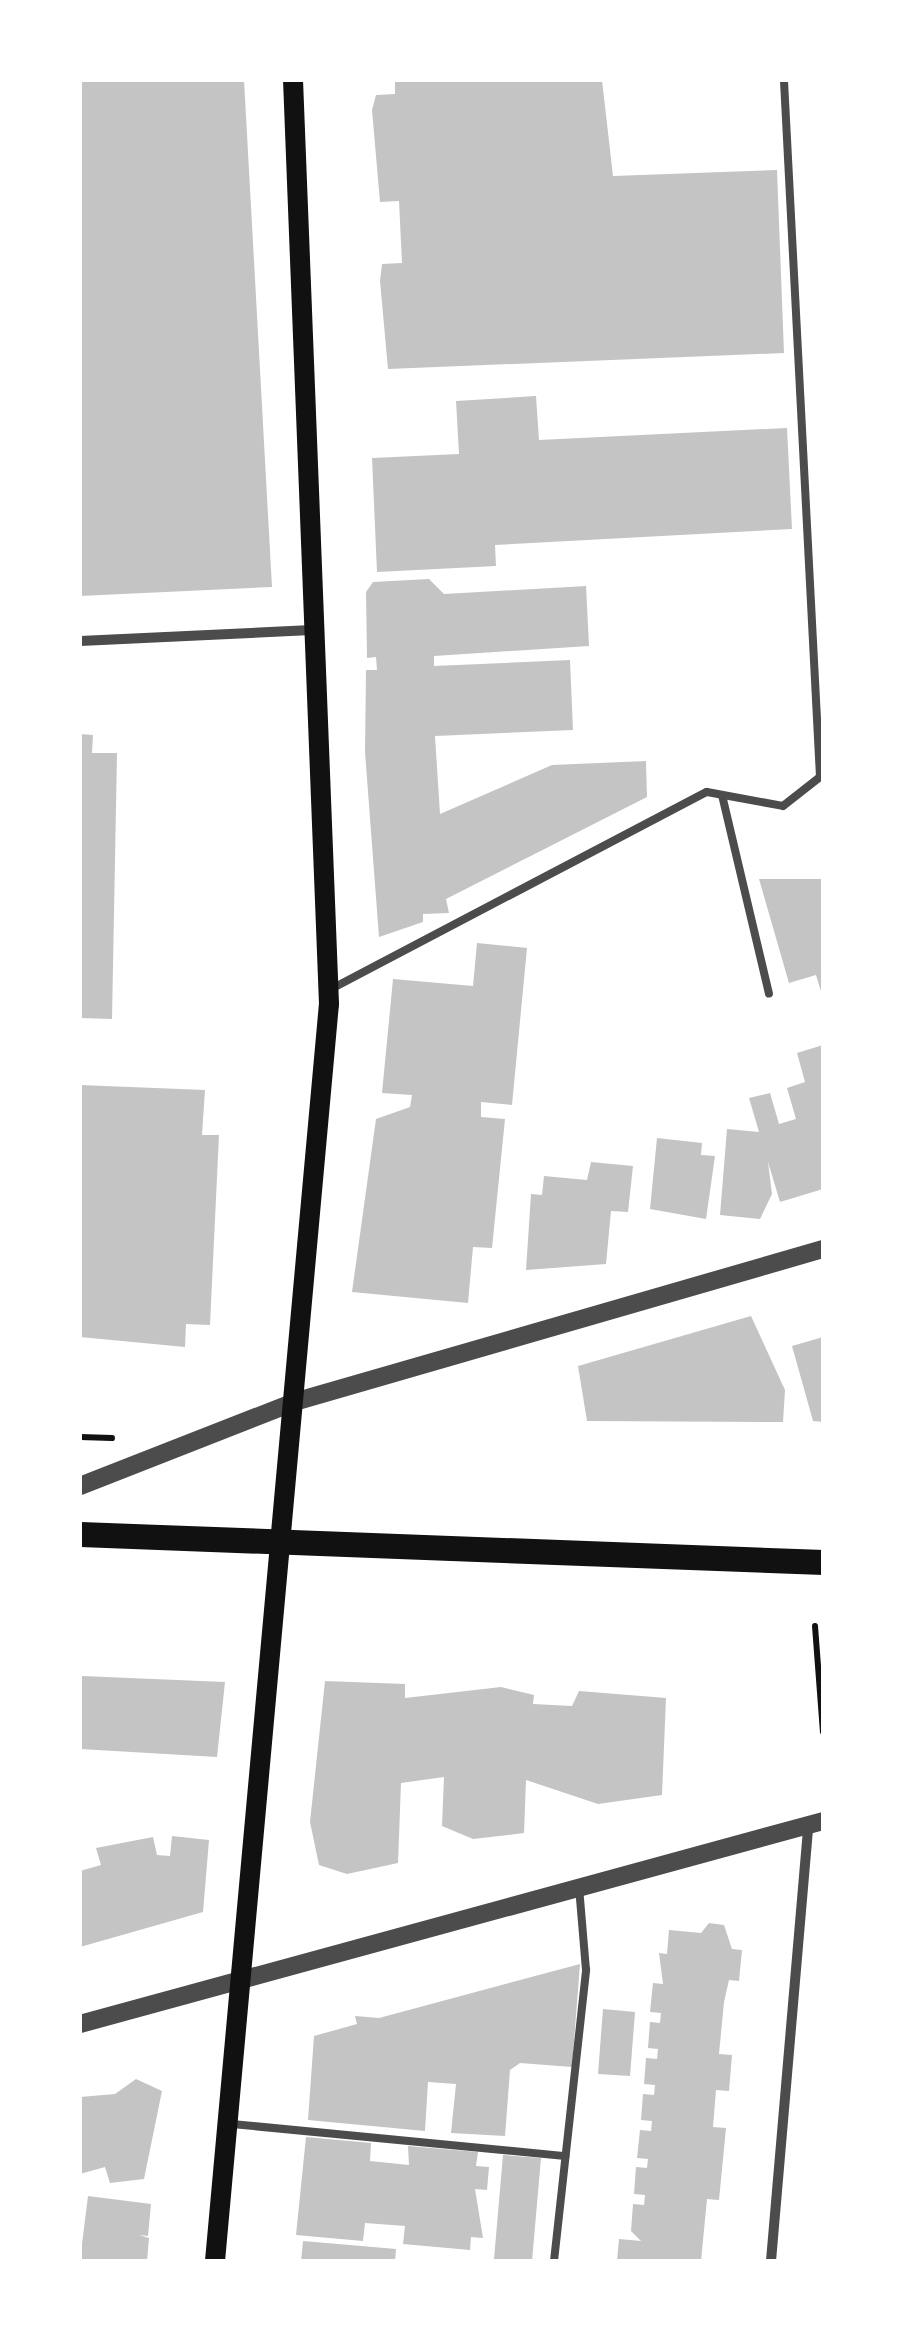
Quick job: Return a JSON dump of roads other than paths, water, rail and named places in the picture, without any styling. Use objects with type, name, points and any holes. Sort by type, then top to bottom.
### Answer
[{"type":"main road","points":[[215,2261],[284,1542],[329,990],[318,630],[293,80]]},
{"type":"main road","points":[[80,1534],[823,1562]]},
{"type":"street","points":[[80,641],[318,630]]},
{"type":"street","points":[[80,1486],[294,1402],[823,1250]]},
{"type":"street","points":[[80,2024],[816,1823],[771,2261]]},
{"type":"lane","points":[[329,990],[707,792],[764,806],[798,801],[822,760],[784,80]]},
{"type":"lane","points":[[722,796],[769,994]]},
{"type":"lane","points":[[554,2261],[586,1970],[579,1887]]},
{"type":"lane","points":[[227,2124],[566,2156]]}]
